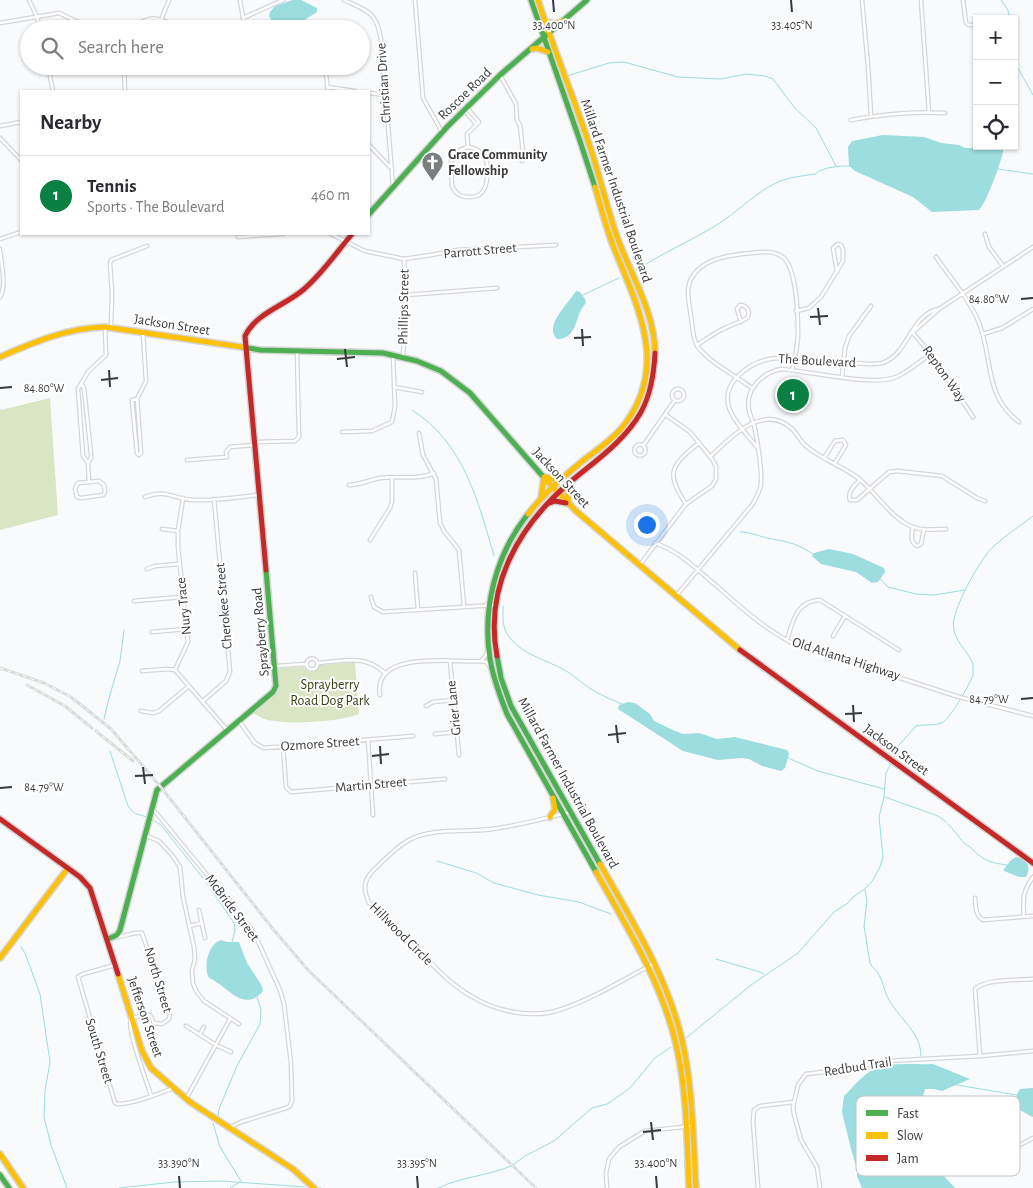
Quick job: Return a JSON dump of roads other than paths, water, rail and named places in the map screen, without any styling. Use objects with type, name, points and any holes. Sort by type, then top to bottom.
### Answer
[{"type":"main road","name":"Millard Farmer Industrial Boulevard","points":[[531,0],[588,161],[609,236],[641,316],[648,350],[647,371],[639,401],[629,419],[619,431],[552,488],[520,524],[504,552],[495,576],[488,646],[491,667],[504,706],[648,966],[662,998],[675,1042],[682,1079],[689,1188]]},
{"type":"main road","name":"Millard Farmer Industrial Boulevard","points":[[538,0],[591,150],[616,234],[649,317],[655,351],[654,371],[650,389],[641,412],[625,436],[545,505],[529,523],[513,549],[492,605],[495,645],[504,688],[511,706],[655,963],[672,1008],[683,1046],[690,1094],[696,1188]]},
{"type":"main road","name":"Roscoe Road","points":[[370,213],[465,109],[500,75],[549,35],[587,0]]},
{"type":"main road","points":[[544,20],[553,24],[564,21]]},
{"type":"main road","points":[[532,49],[537,48],[548,52]]},
{"type":"main road","points":[[246,348],[246,336],[250,327],[302,291],[351,235]]},
{"type":"main road","name":"Jackson Street","points":[[0,357],[24,346],[65,332],[83,327],[108,327],[246,348],[297,352],[370,352],[403,357],[437,369],[457,382],[478,401],[552,488],[589,524],[754,662],[1033,862]]},
{"type":"main road","name":"Sprayberry Road","points":[[111,938],[120,930],[155,794],[160,786],[274,690],[277,682],[246,348]]},
{"type":"main road","points":[[540,500],[544,477],[554,479],[565,477]]},
{"type":"main road","points":[[545,505],[555,501],[569,504],[567,492],[569,483]]},
{"type":"main road","points":[[550,788],[555,806],[550,817]]},
{"type":"main road","name":"Jefferson Street","points":[[0,819],[80,876],[90,888],[111,938],[115,965],[146,1061],[159,1076],[186,1099],[293,1169],[314,1188]]},
{"type":"main road","points":[[0,958],[68,868]]},
{"type":"main road","points":[[0,1154],[24,1188]]},
{"type":"main road","points":[[0,1175],[9,1188]]},
{"type":"street","points":[[29,0],[38,20]]},
{"type":"street","points":[[144,20],[161,20],[169,0]]},
{"type":"street","points":[[240,0],[243,18],[283,0]]},
{"type":"street","name":"Christian Drive","points":[[344,0],[364,9],[378,22],[393,186]]},
{"type":"street","points":[[415,0],[423,98],[442,132]]},
{"type":"street","points":[[862,0],[871,116]]},
{"type":"street","points":[[921,0],[929,112]]},
{"type":"street","points":[[964,0],[966,23],[973,25]]},
{"type":"street","points":[[0,23],[55,13],[62,13],[76,20]]},
{"type":"street","points":[[50,75],[53,90]]},
{"type":"street","points":[[124,75],[125,90]]},
{"type":"street","points":[[326,75],[327,89],[341,90]]},
{"type":"street","points":[[500,75],[516,104],[517,120],[520,125],[524,152],[522,162]]},
{"type":"street","points":[[370,93],[385,95]]},
{"type":"street","points":[[465,109],[479,122],[467,134],[468,148]]},
{"type":"street","points":[[465,109],[476,124]]},
{"type":"street","points":[[851,120],[871,116],[929,112],[945,113]]},
{"type":"street","points":[[0,126],[20,122]]},
{"type":"street","points":[[0,138],[20,159]]},
{"type":"street","points":[[370,146],[391,168]]},
{"type":"street","points":[[468,148],[475,148],[485,158],[487,179],[481,194],[464,197],[454,190],[452,186],[451,159],[455,152],[468,148]]},
{"type":"street","points":[[0,239],[20,232]]},
{"type":"street","points":[[985,234],[989,247],[1004,266]]},
{"type":"street","points":[[238,238],[259,235]]},
{"type":"street","name":"Phillips Street","points":[[333,235],[372,253],[404,258],[406,295],[403,357]]},
{"type":"street","points":[[796,311],[809,308],[815,304],[837,272],[844,258],[841,245],[838,244],[833,248],[837,272]]},
{"type":"street","name":"Parrott Street","points":[[404,258],[431,256],[458,250],[556,245]]},
{"type":"street","points":[[88,463],[84,458],[77,391],[88,372],[106,355],[112,292],[111,260],[147,246]]},
{"type":"street","name":"The Boulevard","points":[[758,449],[730,414],[727,399],[733,381],[758,361],[777,357],[843,363],[878,364],[886,362],[899,352],[912,332],[939,309],[1033,247]]},
{"type":"street","points":[[0,250],[3,284],[0,297]]},
{"type":"street","points":[[675,596],[752,505],[758,495],[761,477],[754,423],[748,404],[752,388],[709,357],[695,342],[689,286],[691,279],[704,266],[720,257],[728,255],[767,252],[775,253],[783,258],[793,277],[796,311],[798,336],[792,370]]},
{"type":"street","points":[[936,257],[976,316],[983,334],[992,385],[1001,402],[1019,422]]},
{"type":"street","points":[[406,295],[497,288]]},
{"type":"street","points":[[697,346],[722,330],[741,322],[748,318],[747,308],[743,305],[737,309],[741,322]]},
{"type":"street","points":[[842,377],[845,348],[849,336],[871,306]]},
{"type":"street","points":[[983,334],[1002,328],[1033,309]]},
{"type":"street","points":[[137,399],[132,400],[137,453],[139,454],[141,453],[137,399],[146,381],[143,332]]},
{"type":"street","name":"Repton Way","points":[[912,332],[931,354],[973,418]]},
{"type":"street","points":[[186,460],[227,457],[226,452],[230,447],[295,441],[299,437],[297,352]]},
{"type":"street","name":"The Boulevard","points":[[752,388],[773,370],[781,369],[878,381],[886,380],[897,377],[931,354]]},
{"type":"street","points":[[342,432],[372,431],[392,422],[395,406],[393,355]]},
{"type":"street","points":[[81,383],[84,388],[91,454],[88,463],[89,482]]},
{"type":"street","points":[[394,387],[422,392]]},
{"type":"street","points":[[674,391],[683,392],[683,399],[675,400],[672,397],[674,391]]},
{"type":"street","points":[[643,446],[675,400]]},
{"type":"street","points":[[639,566],[686,504],[712,486],[716,479],[716,466],[710,456],[690,432],[666,415]]},
{"type":"street","points":[[710,456],[742,428],[754,423],[770,420],[784,423],[793,429],[805,446],[860,480],[901,520],[913,527],[946,529]]},
{"type":"street","points":[[419,433],[423,456],[434,473],[437,482],[440,523],[459,550],[464,606]]},
{"type":"street","points":[[824,458],[835,441],[843,440],[846,445],[834,464]]},
{"type":"street","points":[[686,504],[675,486],[673,474],[682,456],[699,443]]},
{"type":"street","points":[[640,444],[643,446],[645,452],[640,455],[637,454],[634,450],[635,447],[640,444]]},
{"type":"street","points":[[860,480],[850,491],[850,500],[857,500],[882,477],[892,471],[942,476],[985,501]]},
{"type":"street","points":[[349,485],[361,484],[379,478],[425,477],[434,473]]},
{"type":"street","points":[[370,540],[390,508],[392,501],[392,478]]},
{"type":"street","points":[[89,482],[102,482],[105,492],[103,496],[81,498],[77,496],[75,489],[77,484],[89,482]]},
{"type":"street","points":[[145,497],[152,494],[165,493],[193,500],[214,500],[260,495]]},
{"type":"street","name":"Nury Trace","points":[[175,670],[188,642],[178,532],[183,498]]},
{"type":"street","name":"Cherokee Street","points":[[203,701],[226,681],[230,672],[214,500]]},
{"type":"street","points":[[913,527],[911,539],[913,544],[917,546],[921,544],[924,529]]},
{"type":"street","points":[[162,529],[178,532]]},
{"type":"street","name":"Old Atlanta Highway","points":[[655,543],[681,555],[717,587],[777,634],[788,640],[960,697],[1033,716]]},
{"type":"street","points":[[147,569],[155,566],[180,564]]},
{"type":"street","points":[[415,572],[418,610]]},
{"type":"street","points":[[134,601],[183,596]]},
{"type":"street","points":[[371,597],[373,606],[381,612],[492,605]]},
{"type":"street","points":[[788,640],[798,610],[808,602],[820,600],[899,650]]},
{"type":"street","points":[[833,636],[845,615]]},
{"type":"street","points":[[152,632],[187,629]]},
{"type":"street","points":[[481,660],[486,655],[488,646]]},
{"type":"street","points":[[306,664],[307,660],[311,658],[318,663],[365,661],[378,666],[385,673]]},
{"type":"street","points":[[380,695],[379,683],[385,673],[415,661],[481,660],[491,667]]},
{"type":"street","name":"Grier Lane","points":[[450,661],[459,755]]},
{"type":"street","points":[[306,664],[308,668],[313,669],[318,663]]},
{"type":"street","points":[[276,666],[306,664]]},
{"type":"street","points":[[142,671],[175,670],[228,730]]},
{"type":"street","points":[[141,711],[153,713],[159,711],[189,686]]},
{"type":"street","points":[[426,706],[433,702],[453,700]]},
{"type":"street","name":"Ozmore Street","points":[[239,721],[257,745],[264,748],[413,736]]},
{"type":"street","points":[[435,734],[456,732]]},
{"type":"street","points":[[368,740],[373,815]]},
{"type":"street","name":"Martin Street","points":[[283,746],[286,787],[289,791],[445,779]]},
{"type":"street","name":"McBride Street","points":[[152,808],[253,932],[280,990],[284,1004],[291,1063],[292,1101],[290,1106],[229,1128]]},
{"type":"street","name":"Hillwood Circle","points":[[571,812],[493,829],[438,832],[419,836],[400,846],[369,874],[365,887],[369,904],[447,979],[470,996],[498,1009],[527,1013],[558,1010],[593,995],[655,963]]},
{"type":"street","points":[[144,835],[159,841],[180,867],[183,897],[195,954],[192,971],[196,991],[204,1001],[239,1024]]},
{"type":"street","points":[[1024,917],[1023,895],[1033,877]]},
{"type":"street","points":[[975,898],[976,911],[979,918],[983,920],[1033,916]]},
{"type":"street","points":[[199,910],[205,938]]},
{"type":"street","points":[[189,926],[202,923]]},
{"type":"street","name":"North Street","points":[[111,938],[124,937],[140,932],[146,940],[170,1014],[166,1022],[159,1024],[154,1022],[148,1015],[131,1018]]},
{"type":"street","name":"South Street","points":[[115,965],[83,974],[78,978],[78,984],[115,1103],[119,1105],[174,1088]]},
{"type":"street","points":[[980,1056],[975,989],[977,986],[987,983],[1033,979]]},
{"type":"street","points":[[131,1018],[129,1022],[133,1040],[151,1096]]},
{"type":"street","points":[[186,1099],[230,1019]]},
{"type":"street","points":[[186,1026],[231,1052]]},
{"type":"street","points":[[200,1034],[204,1027]]},
{"type":"street","name":"Redbud Trail","points":[[820,1188],[818,1167],[801,1140],[794,1114],[794,1102],[798,1086],[806,1074],[887,1061],[980,1056],[1033,1050]]},
{"type":"street","points":[[758,1188],[753,1121],[754,1110],[760,1106],[794,1102]]},
{"type":"street","points":[[607,1188],[606,1173],[609,1159],[619,1147],[645,1130],[692,1126]]},
{"type":"street","points":[[1020,1145],[1033,1138]]},
{"type":"water","points":[[293,0],[301,0],[317,8],[317,12],[305,20],[271,20],[269,16],[270,12],[275,6]]},
{"type":"water","points":[[883,135],[924,137],[941,143],[959,145],[965,148],[973,147],[973,150],[1003,150],[994,180],[979,210],[932,212],[913,197],[855,171],[849,166],[848,147],[852,141]]},
{"type":"water","points":[[576,291],[580,292],[586,303],[582,308],[573,331],[564,338],[557,339],[553,328],[555,321]]},
{"type":"water","points":[[829,549],[853,554],[884,568],[885,572],[878,582],[872,583],[856,572],[821,564],[812,556],[814,553]]},
{"type":"water","points":[[628,702],[635,703],[650,714],[654,721],[683,734],[699,733],[717,739],[735,737],[787,750],[789,754],[785,768],[781,771],[762,766],[749,759],[718,760],[683,751],[618,709],[619,705]]},
{"type":"water","points":[[1016,857],[1024,859],[1027,863],[1028,872],[1026,877],[1019,877],[1004,871],[1011,860]]},
{"type":"water","points":[[221,940],[239,942],[247,963],[262,986],[263,991],[256,997],[249,1000],[242,999],[209,978],[207,973],[208,956],[213,946]]},
{"type":"water","points":[[898,1064],[933,1064],[970,1079],[942,1091],[925,1089],[923,1096],[856,1096],[856,1166],[842,1112],[844,1096],[864,1076],[873,1070]]},
{"type":"water","points":[[1033,1088],[1033,1117],[1020,1110],[1020,1096],[1017,1096],[1020,1089]]},
{"type":"water","points":[[857,1176],[944,1176],[955,1188],[862,1188]]},
{"type":"waterway","points":[[1001,0],[1008,10],[1009,15]]},
{"type":"waterway","points":[[1015,60],[1033,95]]},
{"type":"waterway","points":[[567,76],[609,63],[624,62],[678,77],[721,79],[746,74],[765,76],[773,79],[794,107],[816,128],[836,166]]},
{"type":"waterway","points":[[635,271],[715,226],[761,192],[778,182],[815,174],[831,167],[849,166]]},
{"type":"waterway","points":[[998,169],[1033,174]]},
{"type":"waterway","points":[[583,295],[619,278]]},
{"type":"waterway","points":[[412,410],[430,423],[457,456],[475,494],[494,556]]},
{"type":"waterway","points":[[893,759],[899,745],[916,726],[942,723],[950,715],[964,693],[973,675],[973,664],[954,632],[953,626],[956,611],[976,570],[988,552],[1003,538],[1033,516]]},
{"type":"waterway","points":[[740,532],[788,542],[813,554]]},
{"type":"waterway","points":[[880,579],[888,587],[916,594],[934,595],[965,590]]},
{"type":"waterway","points":[[503,606],[506,632],[518,646],[569,673],[596,692],[622,704]]},
{"type":"waterway","points":[[104,719],[120,661],[124,630]]},
{"type":"waterway","points":[[110,751],[128,806],[134,813],[147,817]]},
{"type":"waterway","points":[[788,758],[818,771],[884,789]]},
{"type":"waterway","points":[[686,1038],[751,985],[798,953],[834,912],[848,903],[873,880],[883,857],[879,817],[884,797],[886,773],[891,763]]},
{"type":"waterway","points":[[885,797],[938,816],[946,822]]},
{"type":"waterway","points":[[151,819],[161,825],[206,882],[234,923],[235,930],[232,942]]},
{"type":"waterway","points":[[948,824],[963,842],[984,859],[1007,865]]},
{"type":"waterway","points":[[437,861],[476,873],[494,883],[538,895],[579,902],[611,914]]},
{"type":"waterway","points":[[865,890],[867,901],[864,926],[870,963],[881,978],[889,1000],[918,1040],[921,1056]]},
{"type":"waterway","points":[[21,947],[40,994],[50,1062],[45,1091],[44,1117],[51,1145],[67,1188]]},
{"type":"waterway","points":[[716,959],[764,974]]},
{"type":"waterway","points":[[218,1116],[219,1109],[237,1066],[260,1024],[261,1009],[257,997]]},
{"type":"waterway","points":[[513,1165],[525,1156],[554,1141],[592,1108],[607,1104],[629,1089],[655,1058],[671,1047]]},
{"type":"waterway","points":[[957,1085],[1017,1095]]},
{"type":"waterway","points":[[213,1123],[220,1147],[241,1181]]},
{"type":"waterway","points":[[438,1188],[456,1181],[511,1166]]},
{"type":"waterway","points":[[119,1188],[174,1182],[221,1181],[305,1187]]},
{"type":"waterway","points":[[230,1188],[240,1182]]},
{"type":"railway","points":[[0,668],[44,683],[71,697],[111,729],[160,786],[273,929],[308,970],[536,1188]]},
{"type":"railway","points":[[27,685],[65,706],[92,728]]},
{"type":"railway","points":[[96,731],[133,761]]},
{"type":"place","name":"Grace Community Fellowship","points":[[432,182]]},
{"type":"place","name":"Tennis","points":[[793,395]]},
{"type":"park label","name":"Sprayberry Road Dog Park","points":[[330,694]]}]
